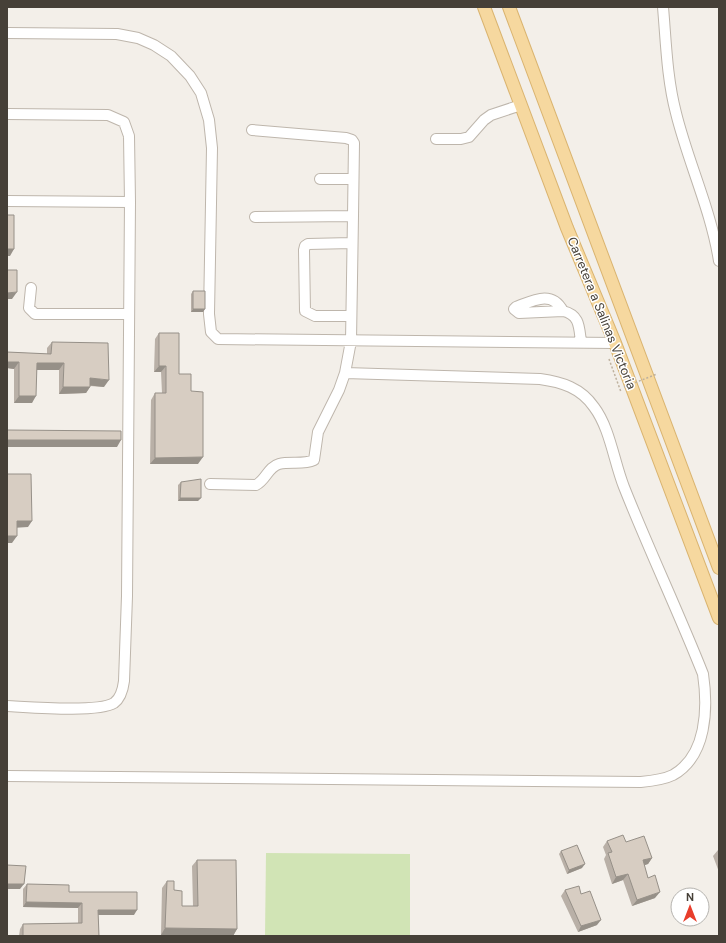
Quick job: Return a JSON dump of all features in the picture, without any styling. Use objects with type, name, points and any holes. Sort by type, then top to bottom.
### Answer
[{"type":"main road","name":"Carretera a Salinas Victoria","points":[[484,7],[567,228],[615,342],[719,618]]},
{"type":"main road","name":"Carretera a Salinas Victoria","points":[[509,7],[719,568]]},
{"type":"lane","points":[[663,7],[675,112],[699,184],[719,261]]},
{"type":"lane","points":[[7,33],[117,34],[138,38],[154,45],[171,56],[190,76],[201,93],[209,120],[212,148],[209,314],[211,332],[218,339],[615,342]]},
{"type":"lane","points":[[436,139],[461,139],[468,137],[484,120],[491,115],[521,105]]},
{"type":"lane","points":[[7,114],[108,115],[124,122],[129,136],[130,202],[127,596],[124,681],[122,691],[118,699],[102,708],[7,706]]},
{"type":"lane","points":[[210,484],[256,485],[262,482],[271,468],[279,464],[309,462],[314,460],[318,432],[339,390],[345,373],[351,341],[354,143],[350,139],[252,130]]},
{"type":"lane","points":[[320,178],[353,179]]},
{"type":"lane","points":[[7,201],[130,202]]},
{"type":"lane","points":[[255,217],[353,216]]},
{"type":"lane","points":[[351,316],[315,316],[305,311],[304,250],[305,246],[308,244],[352,243]]},
{"type":"lane","points":[[31,288],[29,308],[35,314],[129,314]]},
{"type":"lane","points":[[563,311],[574,316],[578,321],[581,342]]},
{"type":"lane","points":[[7,776],[640,782],[656,780],[673,774],[685,765],[698,748],[703,732],[705,687],[703,674],[623,485],[602,420],[595,408],[585,396],[572,387],[557,381],[540,378],[345,373]]},
{"type":"path","points":[[624,387],[657,374]]},
{"type":"green space","points":[[266,853],[410,854],[410,936],[265,936]]},
{"type":"building","points":[[7,215],[14,215],[14,249],[7,249]]},
{"type":"building","points":[[7,270],[17,270],[17,292],[7,293]]},
{"type":"building","points":[[193,291],[205,291],[205,309],[193,309]]},
{"type":"building","points":[[159,333],[179,333],[179,374],[191,374],[191,391],[203,392],[203,457],[155,458],[155,393],[166,393],[166,366],[159,366]]},
{"type":"building","points":[[52,342],[108,343],[109,380],[90,378],[90,387],[63,387],[64,363],[37,363],[36,396],[19,396],[19,362],[7,362],[7,352],[51,354]]},
{"type":"building","points":[[7,430],[121,431],[121,440],[7,440]]},
{"type":"building","points":[[7,474],[31,474],[32,521],[17,521],[17,536],[7,536]]},
{"type":"building","points":[[201,479],[201,498],[180,498],[181,482]]},
{"type":"building","points":[[623,835],[626,842],[644,836],[652,858],[643,860],[648,878],[655,875],[660,892],[637,900],[628,874],[616,877],[608,853],[612,852],[607,841]]},
{"type":"building","points":[[577,845],[585,864],[569,870],[561,851]]},
{"type":"building","points":[[197,860],[236,860],[237,929],[165,928],[167,881],[174,881],[174,890],[182,891],[182,906],[198,906]]},
{"type":"building","points":[[7,865],[26,866],[24,884],[7,884]]},
{"type":"building","points":[[27,884],[69,885],[69,892],[137,892],[137,910],[98,910],[99,936],[23,936],[23,924],[82,923],[82,903],[26,902]]},
{"type":"building","points":[[579,886],[581,894],[590,891],[601,920],[581,926],[565,890]]}]
